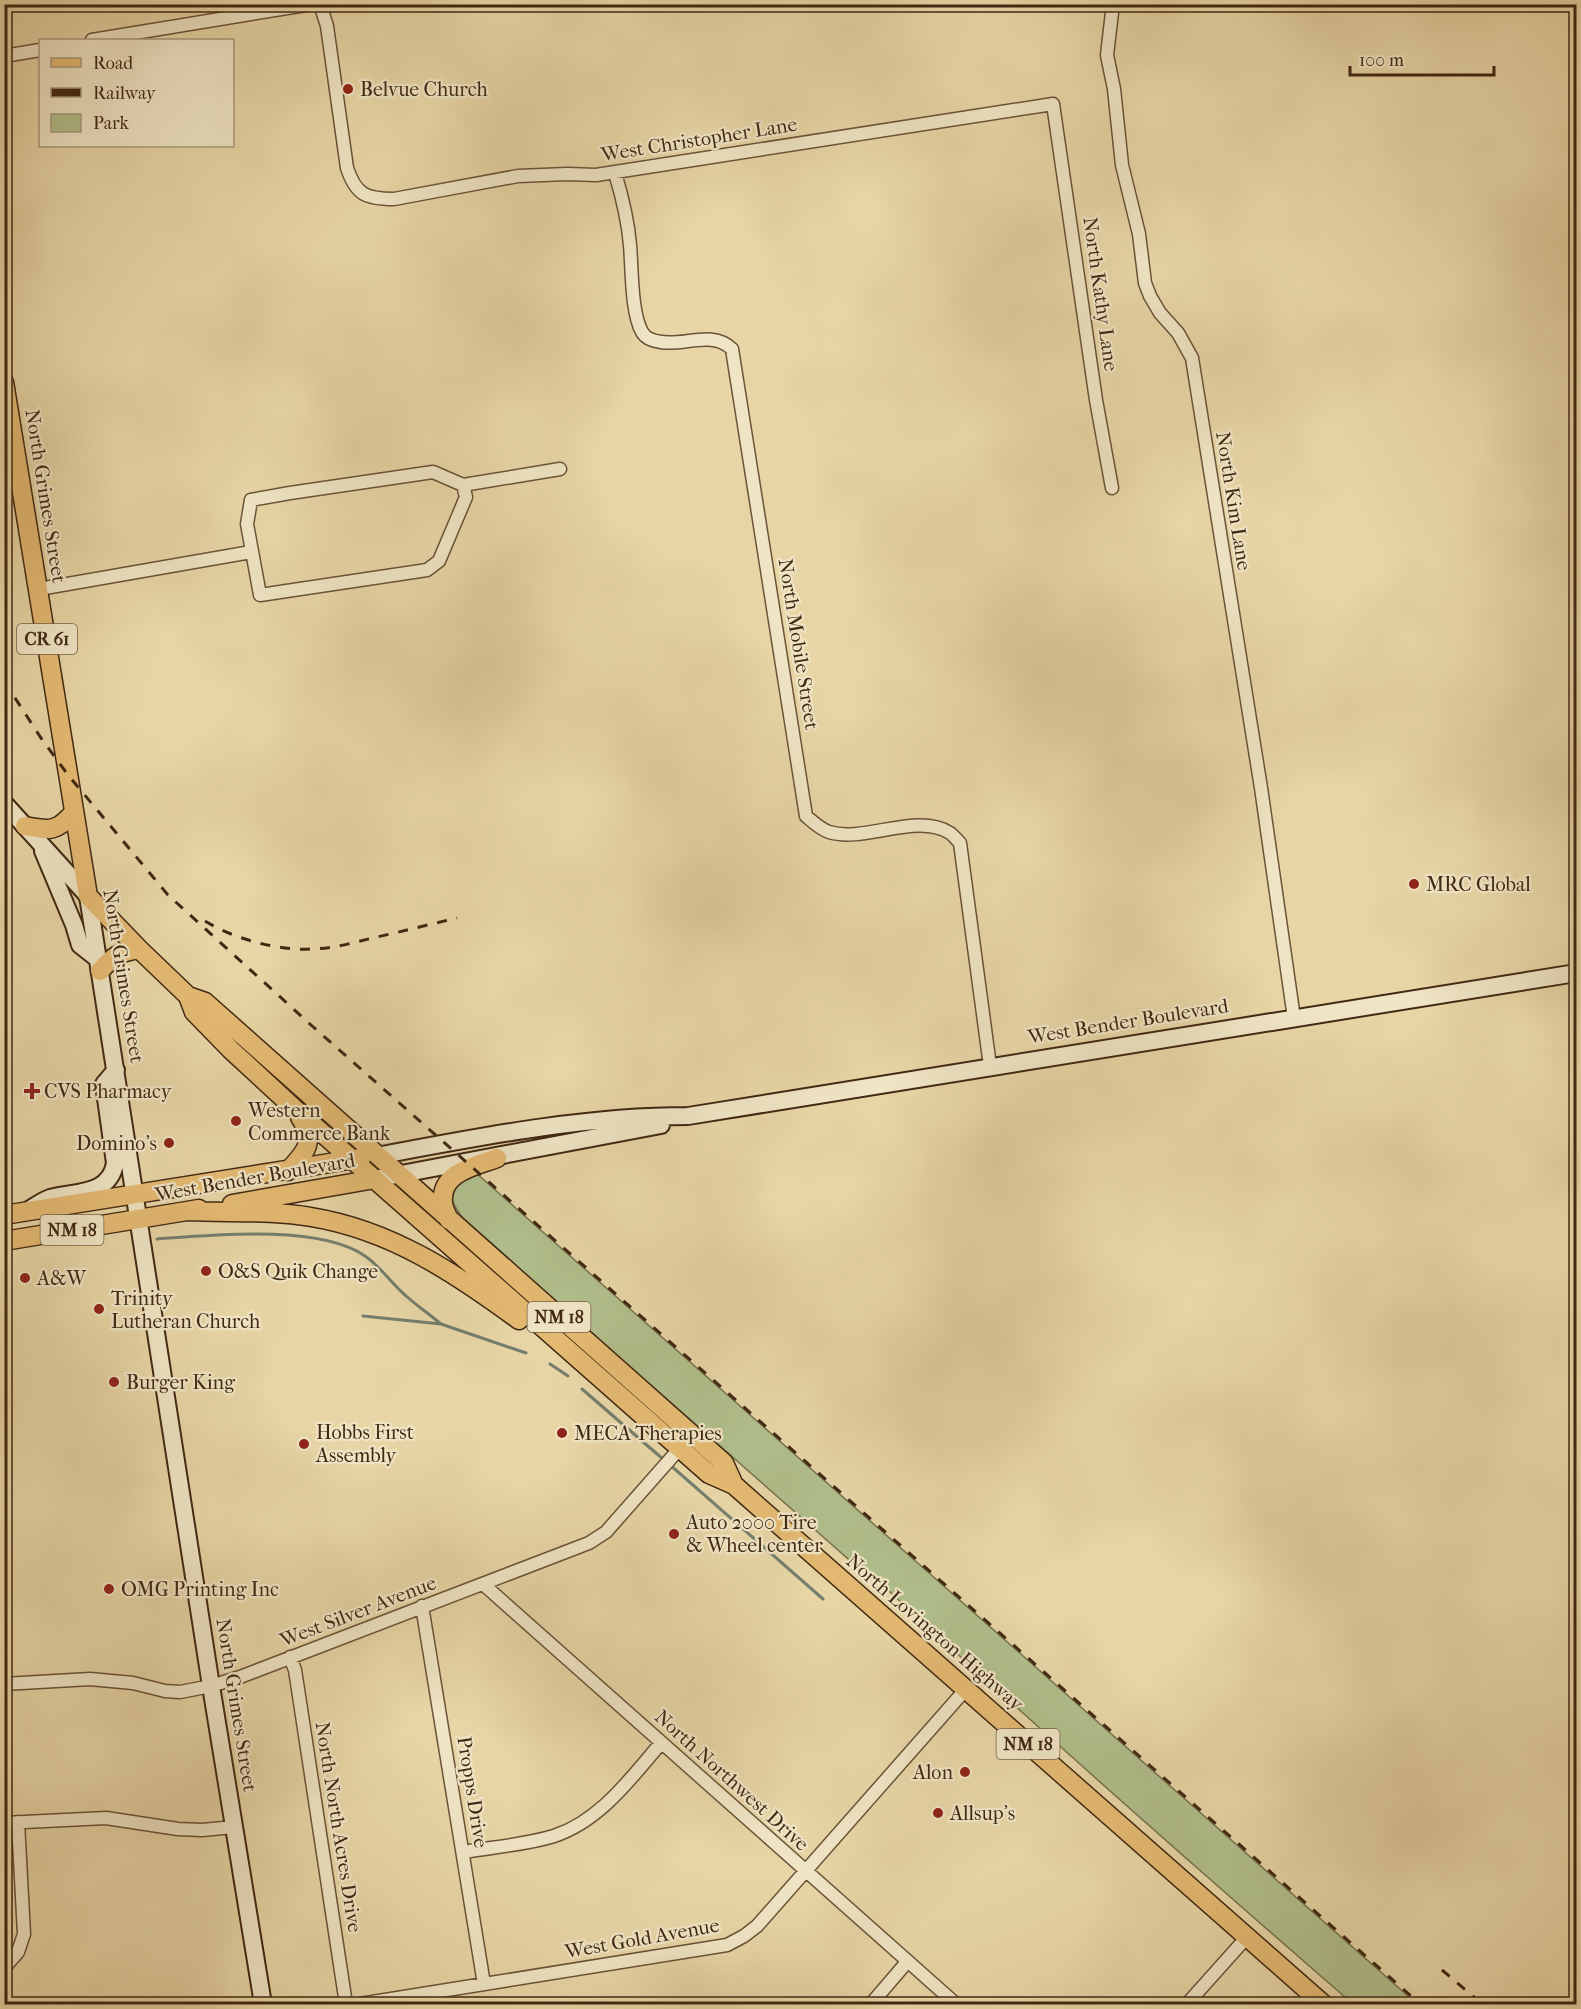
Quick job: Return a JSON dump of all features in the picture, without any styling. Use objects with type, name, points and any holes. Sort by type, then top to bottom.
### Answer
[{"type":"main road","name":"North Grimes Street","points":[[4,382],[140,1220],[262,2004]]},
{"type":"main road","points":[[4,803],[88,896],[188,996]]},
{"type":"main road","points":[[25,826],[45,830],[56,829],[65,823],[74,812]]},
{"type":"main road","points":[[39,842],[74,925],[80,945],[99,966],[122,952],[139,949]]},
{"type":"main road","name":"West Bender Boulevard","points":[[4,1241],[140,1220],[497,1158],[661,1125],[688,1116],[1576,973]]},
{"type":"main road","name":"North Lovington Highway","points":[[188,996],[194,1012],[296,1110],[709,1474],[734,1485],[1323,2004]]},
{"type":"main road","name":"North Lovington Highway","points":[[188,996],[205,1002],[724,1463],[734,1485]]},
{"type":"main road","points":[[26,1211],[48,1199],[92,1190],[109,1180],[115,1163],[104,1084],[116,1070]]},
{"type":"main road","points":[[288,1171],[305,1153],[309,1138],[307,1127],[296,1110]]},
{"type":"main road","name":"West Bender Boulevard","points":[[4,1215],[136,1196],[552,1126],[661,1116],[688,1116]]},
{"type":"main road","points":[[449,1220],[442,1201],[450,1178],[497,1158]]},
{"type":"main road","points":[[188,1211],[285,1214],[312,1217],[365,1230],[425,1256],[488,1297],[536,1333],[558,1340]]},
{"type":"street","name":"West Christopher Lane","points":[[320,4],[327,26],[346,168],[355,187],[362,194],[376,199],[394,199],[518,176],[615,173],[1053,104]]},
{"type":"street","name":"North Kim Lane","points":[[1113,4],[1107,55],[1114,89],[1122,165],[1139,234],[1148,290],[1160,313],[1178,333],[1192,358],[1261,788],[1294,1018]]},
{"type":"street","points":[[98,39],[308,5]]},
{"type":"street","points":[[4,56],[39,50]]},
{"type":"street","name":"North Kathy Lane","points":[[1053,104],[1096,400],[1112,489]]},
{"type":"street","name":"North Mobile Street","points":[[615,173],[622,197],[630,243],[635,307],[642,332],[651,341],[667,343],[702,339],[725,342],[732,349],[735,359],[806,816],[831,832],[848,834],[912,826],[934,828],[950,833],[960,843],[990,1066]]},
{"type":"street","points":[[463,485],[465,496],[446,546],[439,561],[427,570],[260,595],[247,524],[251,500],[290,492],[433,472],[463,485],[560,470]]},
{"type":"street","points":[[39,588],[251,552]]},
{"type":"street","name":"West Silver Avenue","points":[[4,1684],[90,1679],[133,1683],[173,1691],[211,1686],[589,1543],[606,1532],[680,1448]]},
{"type":"street","name":"North Northwest Drive","points":[[483,1584],[956,2004]]},
{"type":"street","name":"Propps Drive","points":[[422,1606],[484,1984]]},
{"type":"street","name":"North North Acres Drive","points":[[290,1657],[295,1670],[302,1709],[346,2004]]},
{"type":"street","name":"West Gold Avenue","points":[[360,2004],[727,1945],[757,1926],[966,1689]]},
{"type":"street","points":[[463,1852],[555,1836],[583,1822],[605,1806],[662,1743]]},
{"type":"street","points":[[4,1823],[106,1818],[178,1829],[202,1830],[234,1827]]},
{"type":"street","points":[[4,1968],[18,1952],[24,1934],[18,1822]]},
{"type":"street","points":[[1187,2004],[1247,1937]]},
{"type":"street","points":[[871,2004],[907,1962]]},
{"type":"green space","points":[[475,1172],[1417,2004],[1353,2004],[1167,1842],[862,1566],[855,1565],[465,1221],[454,1204],[451,1195],[452,1184]]},
{"type":"waterway","points":[[157,1239],[264,1234],[321,1239],[345,1246],[370,1260],[405,1295],[441,1324]]},
{"type":"waterway","points":[[363,1316],[441,1324],[526,1353]]},
{"type":"waterway","points":[[550,1364],[568,1376]]},
{"type":"waterway","points":[[582,1389],[664,1460]]},
{"type":"waterway","points":[[669,1464],[823,1599]]},
{"type":"railway","points":[[4,681],[68,775],[168,895],[311,1025],[1420,2004]]},
{"type":"railway","points":[[205,921],[228,933],[270,946],[310,949],[344,945],[457,918]]},
{"type":"railway","points":[[1442,1970],[1482,2004]]},
{"type":"place","name":"Belvue Church","points":[[348,89]]},
{"type":"place","name":"MRC Global","points":[[1414,884]]},
{"type":"place","name":"CVS Pharmacy","points":[[32,1091]]},
{"type":"place","name":"Western Commerce Bank","points":[[236,1121]]},
{"type":"place","name":"Domino's","points":[[169,1143]]},
{"type":"place","name":"O&S Quik Change","points":[[206,1271]]},
{"type":"place","name":"A&W","points":[[25,1278]]},
{"type":"place","name":"Trinity Lutheran Church","points":[[99,1309]]},
{"type":"place","name":"Burger King","points":[[114,1382]]},
{"type":"place","name":"MECA Therapies","points":[[562,1433]]},
{"type":"place","name":"Hobbs First Assembly","points":[[304,1444]]},
{"type":"place","name":"Auto 2000 Tire & Wheel center","points":[[674,1534]]},
{"type":"place","name":"OMG Printing Inc","points":[[109,1589]]},
{"type":"place","name":"Alon","points":[[965,1772]]},
{"type":"place","name":"Allsup's","points":[[938,1813]]}]
